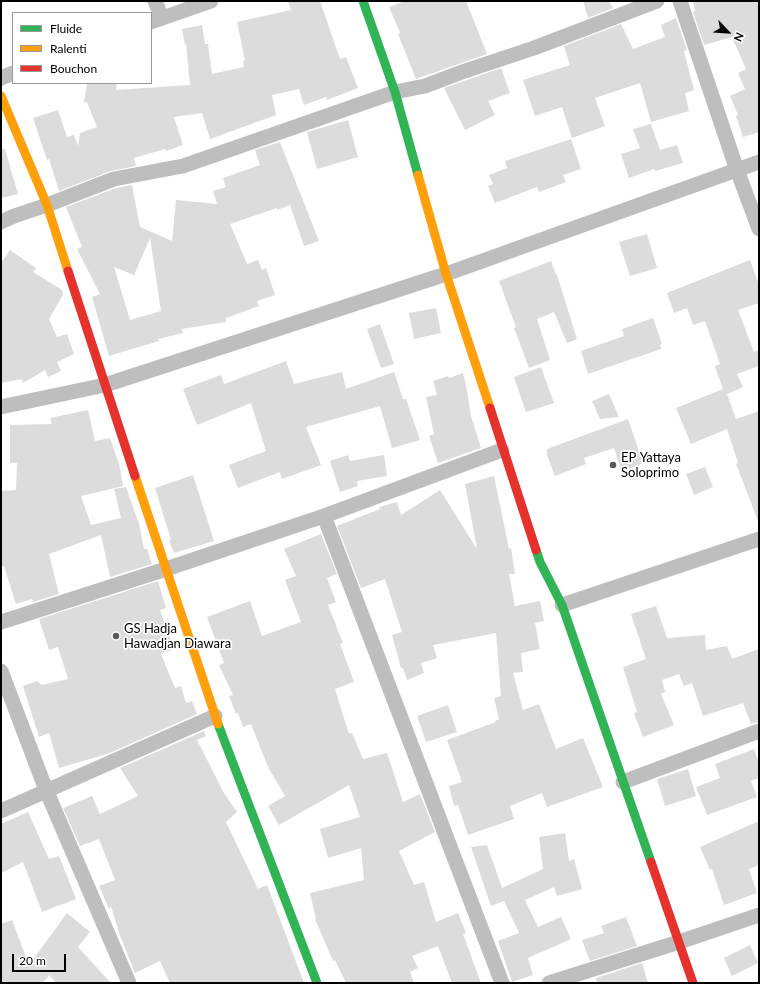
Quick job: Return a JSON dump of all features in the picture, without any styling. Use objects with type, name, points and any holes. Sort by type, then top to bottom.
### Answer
[{"type":"street","points":[[155,1],[156,20],[211,1]]},
{"type":"street","points":[[363,1],[395,92],[446,274],[502,450],[540,562],[562,604],[693,983]]},
{"type":"street","points":[[1,222],[114,180],[183,166],[395,92],[425,86],[534,48],[657,1]]},
{"type":"street","points":[[680,1],[737,170],[759,229]]},
{"type":"street","points":[[1,78],[12,73]]},
{"type":"street","points":[[1,96],[47,205],[215,716],[317,983]]},
{"type":"street","points":[[1,407],[105,385],[446,274],[759,162]]},
{"type":"street","points":[[1,622],[166,570],[324,516],[502,450]]},
{"type":"street","points":[[324,516],[502,983]]},
{"type":"street","points":[[562,604],[759,539]]},
{"type":"street","points":[[1,671],[46,790],[128,983]]},
{"type":"street","points":[[1,811],[215,716]]},
{"type":"street","points":[[623,782],[759,731]]},
{"type":"street","points":[[549,983],[759,915]]},
{"type":"building","points":[[288,1],[320,1],[340,59],[346,57],[358,88],[327,100],[326,97],[304,105],[299,89],[272,95],[276,115],[210,139],[202,113],[174,117],[183,145],[166,151],[165,149],[134,158],[136,166],[111,171],[59,191],[49,159],[47,160],[33,118],[58,110],[67,137],[74,135],[78,146],[80,133],[97,127],[87,102],[84,102],[87,84],[117,84],[116,90],[190,85],[186,44],[185,45],[182,29],[202,25],[205,44],[208,44],[212,74],[244,67],[243,61],[245,61],[237,22],[291,10]]},
{"type":"building","points":[[405,1],[466,1],[487,54],[416,79],[389,7]]},
{"type":"building","points":[[583,1],[609,1],[613,8],[588,18]]},
{"type":"building","points":[[693,1],[759,1],[759,132],[743,137],[736,116],[738,115],[730,96],[745,89],[738,73],[746,69],[732,37],[704,45],[693,12],[695,11]]},
{"type":"building","points":[[676,18],[687,50],[684,51],[694,90],[685,93],[689,111],[651,122],[640,83],[595,98],[605,126],[572,138],[562,107],[535,116],[523,80],[570,65],[564,46],[621,24],[633,49],[665,37],[661,25]]},
{"type":"building","points":[[501,68],[510,93],[488,101],[495,115],[465,130],[444,88]]},
{"type":"building","points":[[348,120],[358,157],[317,169],[307,132]]},
{"type":"building","points":[[651,124],[660,150],[677,145],[683,163],[655,171],[654,169],[629,178],[621,154],[640,148],[633,129]]},
{"type":"building","points":[[571,139],[581,169],[563,175],[566,182],[539,192],[537,187],[495,203],[488,186],[493,184],[489,175],[507,168],[505,161]]},
{"type":"building","points":[[280,142],[319,241],[304,246],[290,205],[230,224],[247,264],[258,260],[262,270],[266,268],[275,295],[257,301],[259,306],[226,318],[226,322],[182,329],[183,333],[158,339],[159,341],[109,356],[92,297],[100,294],[77,249],[82,247],[66,207],[116,188],[132,185],[140,227],[172,241],[176,200],[217,204],[213,191],[226,187],[223,178],[260,165],[255,150]],"holes":[[[150,238],[161,311],[130,320],[114,267],[134,275]]]},
{"type":"building","points":[[1,149],[5,149],[18,194],[1,198]]},
{"type":"building","points":[[647,234],[657,268],[630,276],[619,242]]},
{"type":"building","points":[[10,250],[36,268],[33,272],[62,290],[63,295],[49,319],[57,337],[67,334],[74,354],[57,362],[61,371],[48,377],[45,370],[23,383],[21,379],[1,383],[1,263]]},
{"type":"building","points":[[750,260],[759,285],[759,303],[738,310],[754,352],[759,350],[759,366],[737,374],[743,387],[727,394],[736,419],[759,411],[758,521],[736,464],[738,463],[727,429],[691,444],[676,408],[723,389],[715,366],[720,364],[705,321],[693,325],[687,308],[674,313],[667,293]]},
{"type":"building","points":[[551,261],[557,275],[577,339],[567,343],[554,312],[537,319],[550,360],[529,368],[499,281]]},
{"type":"building","points":[[436,308],[441,333],[414,339],[409,313]]},
{"type":"building","points":[[653,318],[662,344],[660,345],[661,349],[588,374],[581,351],[624,336],[622,329]]},
{"type":"building","points":[[380,324],[394,364],[381,368],[367,329]]},
{"type":"building","points":[[286,361],[294,384],[342,372],[346,389],[394,372],[403,399],[406,399],[420,440],[392,448],[380,406],[306,427],[321,465],[282,479],[280,472],[238,488],[229,465],[266,451],[251,403],[197,425],[183,389],[221,375],[224,384]]},
{"type":"building","points":[[541,367],[554,403],[526,412],[514,377]]},
{"type":"building","points":[[463,373],[471,416],[481,448],[438,463],[429,436],[434,434],[426,397],[437,395],[433,381],[448,376],[449,378]]},
{"type":"building","points":[[609,394],[619,417],[600,419],[592,401]]},
{"type":"building","points":[[88,410],[95,441],[110,438],[119,464],[123,486],[81,496],[91,525],[121,518],[114,489],[126,487],[139,524],[144,549],[147,549],[152,564],[110,577],[101,535],[49,554],[59,594],[33,602],[32,599],[16,604],[4,566],[1,567],[1,491],[16,490],[17,463],[10,463],[10,425],[52,424],[50,418]]},
{"type":"building","points":[[628,419],[643,463],[622,472],[614,448],[584,458],[586,464],[555,476],[547,455],[547,449]]},
{"type":"building","points":[[348,455],[350,461],[384,455],[387,476],[357,481],[358,486],[340,492],[330,461]]},
{"type":"building","points":[[705,467],[713,487],[694,495],[686,474]]},
{"type":"building","points":[[193,475],[214,541],[174,553],[155,488]]},
{"type":"building","points":[[494,476],[509,549],[511,548],[515,574],[509,574],[515,606],[540,601],[544,621],[535,623],[540,649],[521,653],[523,672],[513,673],[523,710],[539,704],[556,749],[583,738],[603,787],[547,807],[542,793],[510,806],[514,819],[468,835],[458,805],[454,806],[449,786],[462,782],[447,740],[496,722],[495,721],[499,719],[494,698],[501,696],[496,633],[433,645],[437,658],[421,663],[424,673],[407,680],[403,668],[401,668],[392,635],[402,632],[385,579],[361,588],[337,526],[380,509],[379,507],[397,502],[401,515],[440,490],[477,549],[465,484]]},
{"type":"building","points":[[321,534],[337,574],[327,578],[336,602],[328,605],[343,643],[340,644],[354,682],[335,689],[349,734],[352,733],[363,759],[387,753],[403,802],[420,794],[435,832],[399,851],[414,885],[424,882],[436,922],[458,913],[466,933],[463,934],[481,983],[452,983],[438,946],[412,956],[418,968],[410,972],[414,983],[346,983],[335,960],[333,961],[315,919],[310,893],[364,880],[361,848],[328,858],[320,829],[360,817],[349,785],[279,825],[268,806],[285,796],[268,767],[251,724],[243,727],[238,713],[236,714],[229,696],[233,695],[219,665],[224,663],[207,617],[250,601],[262,636],[301,622],[285,580],[296,576],[284,549]]},
{"type":"building","points":[[158,581],[166,608],[160,610],[174,649],[161,654],[175,688],[181,686],[186,703],[192,701],[197,714],[110,753],[59,768],[49,733],[39,737],[23,686],[37,681],[42,685],[68,679],[58,647],[49,650],[39,619]]},
{"type":"building","points":[[656,606],[667,638],[705,635],[706,650],[727,646],[732,659],[759,649],[759,722],[751,724],[743,703],[703,716],[692,683],[684,686],[679,674],[662,680],[665,692],[661,694],[674,725],[643,737],[634,713],[637,712],[623,667],[646,659],[631,614]]},
{"type":"building","points":[[448,705],[457,732],[426,742],[417,716]]},
{"type":"building","points":[[204,731],[206,736],[197,740],[224,793],[237,812],[226,822],[258,889],[267,885],[304,983],[170,983],[160,961],[135,973],[119,933],[111,906],[109,909],[99,886],[115,880],[99,839],[80,846],[63,808],[92,796],[100,814],[138,796],[120,768]]},
{"type":"building","points":[[754,749],[759,764],[759,778],[751,781],[757,797],[707,815],[696,787],[720,778],[715,764]]},
{"type":"building","points":[[688,769],[696,796],[665,806],[657,779]]},
{"type":"building","points":[[28,812],[49,859],[59,856],[76,899],[42,912],[23,862],[1,873],[1,824]]},
{"type":"building","points":[[759,821],[759,865],[749,869],[757,893],[724,905],[712,869],[710,870],[700,847]]},
{"type":"building","points":[[565,833],[569,861],[574,859],[582,889],[557,896],[554,887],[525,900],[538,927],[561,917],[571,939],[528,958],[533,975],[512,982],[498,941],[519,933],[504,901],[491,906],[471,847],[487,845],[502,888],[543,869],[539,837]]},
{"type":"building","points":[[67,913],[90,932],[78,947],[111,983],[56,983],[49,975],[43,983],[1,983],[1,924],[12,920],[29,965]]},
{"type":"building","points":[[626,917],[637,946],[590,961],[582,940],[604,933],[601,926]]},
{"type":"building","points":[[750,945],[758,963],[732,976],[724,958]]},
{"type":"building","points":[[642,963],[648,983],[597,983],[596,978]]},
{"type":"traffic: fast","points":[[363,1],[395,92],[418,175]]},
{"type":"traffic: fast","points":[[536,550],[540,562],[562,605],[651,862]]},
{"type":"traffic: fast","points":[[218,724],[317,983]]},
{"type":"traffic: slow","points":[[1,96],[47,205],[68,271]]},
{"type":"traffic: slow","points":[[418,175],[446,274],[490,408]]},
{"type":"traffic: slow","points":[[135,476],[218,724]]},
{"type":"traffic: jam","points":[[68,271],[135,476]]},
{"type":"traffic: jam","points":[[490,408],[536,550]]},
{"type":"traffic: jam","points":[[651,862],[693,983]]},
{"type":"place","name":"EP Yattaya Soloprimo","points":[[613,465]]},
{"type":"place","name":"GS Hadja Hawadjan Diawara","points":[[116,636]]}]
